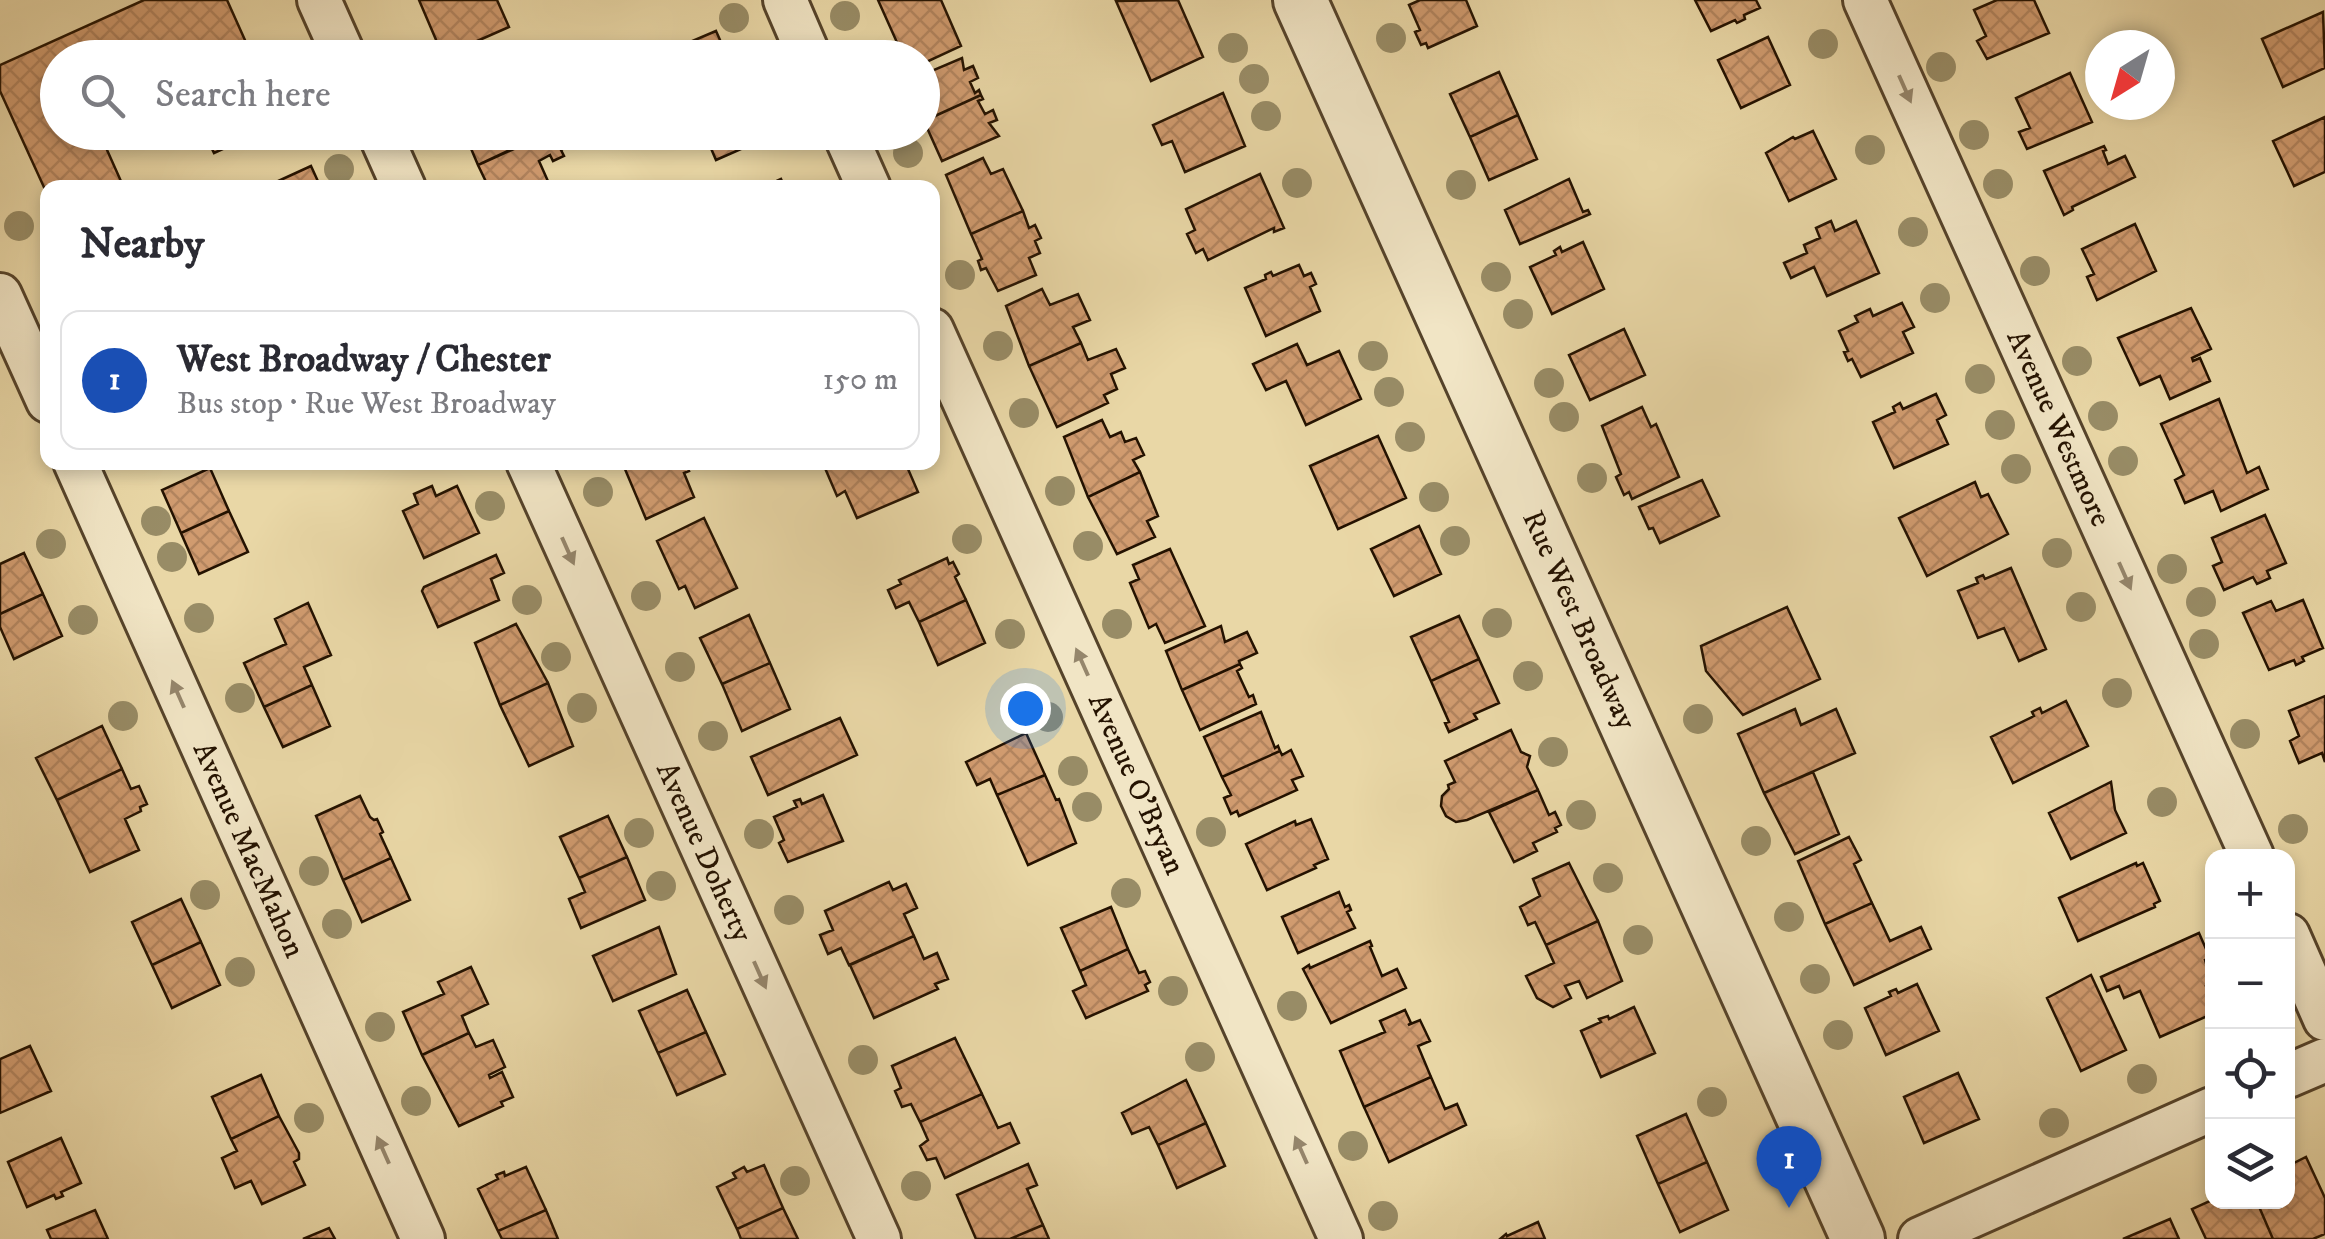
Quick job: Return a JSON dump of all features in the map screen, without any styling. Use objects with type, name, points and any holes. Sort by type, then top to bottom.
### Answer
[{"type":"street","points":[[319,0],[337,40]]},
{"type":"street","points":[[784,0],[802,40]]},
{"type":"street","name":"Rue West Broadway","points":[[1300,0],[1858,1239]]},
{"type":"street","name":"Avenue Westmore","points":[[1865,0],[2249,849]]},
{"type":"street","points":[[387,150],[400,180]]},
{"type":"street","points":[[852,150],[865,180]]},
{"type":"street","points":[[0,295],[40,383]]},
{"type":"street","name":"Avenue O'Bryan","points":[[940,348],[1341,1239]]},
{"type":"street","name":"Avenue MacMahon","points":[[79,470],[422,1239]]},
{"type":"street","name":"Avenue Doherty","points":[[532,470],[879,1239]]},
{"type":"street","points":[[2290,939],[2325,1020]]},
{"type":"street","points":[[2295,1073],[2325,1060]]},
{"type":"street","points":[[1920,1239],[2205,1112]]},
{"type":"building","points":[[144,0],[227,0],[245,40],[55,40]]},
{"type":"building","points":[[419,0],[497,0],[509,27],[479,40],[436,40]]},
{"type":"building","points":[[878,0],[941,0],[961,46],[940,56],[940,40],[896,40]]},
{"type":"building","points":[[1178,0],[1203,57],[1151,81],[1116,1]]},
{"type":"building","points":[[1420,0],[1466,0],[1477,26],[1428,48],[1426,43],[1421,45],[1415,32],[1420,30],[1409,5]]},
{"type":"building","points":[[1695,0],[1756,0],[1760,8],[1737,23],[1735,20],[1711,31]]},
{"type":"building","points":[[1997,0],[2034,0],[2049,33],[1987,59],[1977,41],[1986,36],[1974,10]]},
{"type":"building","points":[[2323,12],[2325,68],[2283,87],[2262,39]]},
{"type":"building","points":[[716,31],[720,40],[695,40]]},
{"type":"building","points":[[1768,37],[1790,85],[1741,108],[1718,60]]},
{"type":"building","points":[[40,47],[40,150],[107,150],[120,180],[41,180],[0,91],[0,65]]},
{"type":"building","points":[[962,58],[964,70],[973,66],[978,78],[970,82],[975,93],[979,90],[981,95],[940,114],[940,67]]},
{"type":"building","points":[[1499,72],[1518,115],[1470,137],[1450,94]]},
{"type":"building","points":[[2070,73],[2085,106],[2085,120],[2092,122],[2027,149],[2019,132],[2030,128],[2016,98]]},
{"type":"building","points":[[1223,93],[1245,146],[1185,172],[1172,141],[1162,145],[1153,125]]},
{"type":"building","points":[[981,95],[983,99],[978,101],[985,114],[993,110],[997,120],[989,123],[999,136],[942,161],[937,150],[940,114]]},
{"type":"building","points":[[1518,115],[1537,159],[1489,180],[1470,137]]},
{"type":"building","points":[[2325,117],[2325,172],[2294,186],[2273,141]]},
{"type":"building","points":[[1813,131],[1836,179],[1789,201],[1766,153],[1793,137]]},
{"type":"building","points":[[2104,146],[2108,164],[2125,156],[2135,177],[2072,207],[2064,215],[2044,171]]},
{"type":"building","points":[[472,150],[510,150],[478,165]]},
{"type":"building","points":[[512,150],[561,150],[564,156],[553,161],[550,155],[539,161],[547,180],[485,180],[478,165]]},
{"type":"building","points":[[712,150],[739,150],[716,160]]},
{"type":"building","points":[[983,158],[991,174],[1003,169],[1023,211],[971,234],[946,175]]},
{"type":"building","points":[[311,166],[317,180],[280,180]]},
{"type":"building","points":[[1260,174],[1284,228],[1274,232],[1274,228],[1208,260],[1203,249],[1196,253],[1187,234],[1195,230],[1186,209]]},
{"type":"building","points":[[1569,179],[1583,212],[1588,210],[1590,214],[1520,244],[1505,210]]},
{"type":"building","points":[[1023,211],[1029,228],[1035,225],[1041,238],[1035,241],[1040,253],[1029,258],[1036,275],[998,291],[986,268],[981,270],[978,261],[982,259],[971,234]]},
{"type":"building","points":[[1831,221],[1835,231],[1856,221],[1879,273],[1827,296],[1814,267],[1791,278],[1784,263],[1807,253],[1804,245],[1820,238],[1816,228]]},
{"type":"building","points":[[2135,224],[2156,271],[2097,300],[2087,277],[2094,274],[2082,249]]},
{"type":"building","points":[[1583,242],[1604,289],[1552,314],[1530,267],[1556,255],[1554,251],[1560,247],[1562,252]]},
{"type":"building","points":[[1299,265],[1304,276],[1311,273],[1316,284],[1310,287],[1320,311],[1266,336],[1245,288],[1266,279],[1265,275],[1271,272],[1273,276]]},
{"type":"building","points":[[1042,289],[1050,305],[1078,294],[1090,320],[1073,327],[1081,343],[1029,366],[1006,306]]},
{"type":"building","points":[[1902,303],[1914,327],[1903,332],[1913,353],[1861,377],[1852,359],[1848,361],[1839,331],[1858,322],[1855,316],[1870,309],[1873,316]]},
{"type":"building","points":[[2191,308],[2211,349],[2192,358],[2200,358],[2210,381],[2170,399],[2160,376],[2140,385],[2118,338]]},
{"type":"building","points":[[1624,329],[1645,375],[1590,400],[1569,355]]},
{"type":"building","points":[[1081,343],[1088,360],[1116,349],[1125,368],[1111,374],[1117,389],[1104,395],[1108,403],[1057,427],[1029,366]]},
{"type":"building","points":[[1297,344],[1307,365],[1339,351],[1361,399],[1306,425],[1286,381],[1266,390],[1253,364]]},
{"type":"building","points":[[1936,394],[1946,415],[1937,420],[1948,444],[1894,468],[1873,422],[1895,412],[1893,407],[1900,403],[1903,409]]},
{"type":"building","points":[[2219,399],[2247,473],[2259,467],[2268,489],[2221,511],[2213,491],[2185,503],[2175,480],[2184,475],[2161,424]]},
{"type":"building","points":[[1642,407],[1651,427],[1656,424],[1679,477],[1632,499],[1629,492],[1624,495],[1616,477],[1621,474],[1602,426]]},
{"type":"building","points":[[1102,420],[1110,437],[1121,432],[1125,442],[1136,438],[1144,455],[1133,460],[1140,472],[1088,497],[1064,437]]},
{"type":"building","points":[[1378,436],[1406,498],[1338,529],[1310,466]]},
{"type":"building","points":[[211,470],[229,511],[181,533],[162,490]]},
{"type":"building","points":[[625,470],[689,470],[684,473],[694,497],[646,519]]},
{"type":"building","points":[[826,470],[908,470],[918,492],[857,518],[845,491],[837,496]]},
{"type":"building","points":[[1140,472],[1158,516],[1147,521],[1155,537],[1117,554],[1088,497]]},
{"type":"building","points":[[1702,480],[1719,516],[1660,543],[1639,507]]},
{"type":"building","points":[[1975,482],[1981,497],[1988,494],[2008,534],[1927,576],[1899,518]]},
{"type":"building","points":[[432,486],[436,496],[457,486],[479,533],[424,558],[403,511],[418,504],[414,494]]},
{"type":"building","points":[[229,511],[248,552],[199,574],[181,533]]},
{"type":"building","points":[[2265,515],[2286,563],[2267,571],[2270,578],[2257,584],[2253,577],[2224,590],[2213,566],[2222,562],[2212,538]]},
{"type":"building","points":[[704,518],[737,588],[695,608],[685,586],[679,589],[657,541]]},
{"type":"building","points":[[1419,526],[1441,574],[1394,596],[1371,549]]},
{"type":"building","points":[[1170,549],[1205,626],[1165,643],[1156,624],[1149,628],[1130,583],[1139,579],[1133,565]]},
{"type":"building","points":[[24,553],[43,594],[0,614],[0,564]]},
{"type":"building","points":[[496,555],[504,573],[491,579],[499,600],[438,627],[422,591],[424,587]]},
{"type":"building","points":[[947,558],[959,574],[955,577],[966,600],[919,622],[909,602],[896,608],[888,590],[901,584],[899,580]]},
{"type":"building","points":[[2011,568],[2046,649],[2019,661],[2004,628],[1978,638],[1958,591],[1978,583],[1976,578],[1983,575],[1985,579]]},
{"type":"building","points":[[43,594],[62,636],[14,659],[0,627],[0,614]]},
{"type":"building","points":[[966,600],[985,643],[938,665],[919,622]]},
{"type":"building","points":[[2303,600],[2323,648],[2302,657],[2304,661],[2296,665],[2294,660],[2269,670],[2243,613],[2271,601],[2276,611]]},
{"type":"building","points":[[308,603],[331,655],[304,667],[312,685],[264,707],[244,663],[286,644],[275,619]]},
{"type":"building","points":[[1787,607],[1820,679],[1743,715],[1706,671],[1701,646]]},
{"type":"building","points":[[749,615],[770,663],[722,684],[700,638]]},
{"type":"building","points":[[1459,616],[1479,659],[1431,681],[1411,637]]},
{"type":"building","points":[[516,624],[548,683],[500,705],[475,643]]},
{"type":"building","points":[[1221,626],[1225,642],[1247,632],[1257,653],[1182,690],[1166,651]]},
{"type":"building","points":[[1479,659],[1499,703],[1474,714],[1477,719],[1449,732],[1445,723],[1449,722],[1431,681]]},
{"type":"building","points":[[770,663],[790,709],[742,731],[722,684]]},
{"type":"building","points":[[1240,664],[1242,668],[1237,671],[1256,704],[1200,730],[1182,690]]},
{"type":"building","points":[[548,683],[573,746],[529,766],[500,705]]},
{"type":"building","points":[[312,685],[330,726],[283,747],[264,707]]},
{"type":"building","points":[[2325,696],[2325,762],[2322,753],[2299,763],[2290,741],[2299,736],[2289,711]]},
{"type":"building","points":[[2066,701],[2088,746],[2013,783],[1991,737],[2034,716],[2032,712],[2040,708],[2042,713]]},
{"type":"building","points":[[1795,709],[1801,725],[1836,709],[1855,753],[1764,793],[1738,734]]},
{"type":"building","points":[[1261,712],[1275,748],[1278,746],[1280,751],[1222,777],[1204,737]]},
{"type":"building","points":[[840,718],[857,755],[768,795],[751,757]]},
{"type":"building","points":[[102,726],[122,769],[57,800],[36,758]]},
{"type":"building","points":[[1511,730],[1521,752],[1530,756],[1527,767],[1538,790],[1467,820],[1456,822],[1446,816],[1442,796],[1448,785],[1455,782],[1445,761]]},
{"type":"building","points":[[1026,733],[1045,775],[997,795],[990,779],[977,785],[966,762]]},
{"type":"building","points":[[1291,750],[1303,776],[1292,780],[1297,790],[1239,816],[1237,811],[1231,814],[1224,798],[1231,795],[1222,777],[1280,751],[1282,755]]},
{"type":"building","points":[[122,769],[131,789],[139,786],[147,804],[125,819],[139,850],[90,872],[57,800]]},
{"type":"building","points":[[1813,772],[1839,834],[1795,854],[1764,793]]},
{"type":"building","points":[[1045,775],[1076,843],[1028,865],[997,795]]},
{"type":"building","points":[[2111,782],[2115,810],[2126,833],[2071,859],[2049,813]]},
{"type":"building","points":[[1538,790],[1549,815],[1555,812],[1561,825],[1555,828],[1557,832],[1533,843],[1537,851],[1514,862],[1489,812]]},
{"type":"building","points":[[823,795],[843,841],[788,862],[774,817],[797,807],[794,801],[800,799],[802,804]]},
{"type":"building","points":[[360,796],[370,817],[377,819],[391,858],[343,880],[316,816]]},
{"type":"building","points":[[608,816],[627,857],[579,878],[560,837]]},
{"type":"building","points":[[1311,819],[1328,859],[1267,890],[1246,844],[1295,821],[1296,825]]},
{"type":"building","points":[[1849,837],[1861,860],[1854,864],[1872,903],[1825,924],[1798,861]]},
{"type":"building","points":[[627,857],[645,900],[581,928],[569,899],[585,892],[579,878]]},
{"type":"building","points":[[391,858],[410,900],[362,922],[343,880]]},
{"type":"building","points":[[1569,863],[1598,921],[1546,945],[1535,922],[1528,925],[1520,907],[1540,896],[1533,879]]},
{"type":"building","points":[[2143,863],[2160,901],[2155,907],[2078,941],[2059,898]]},
{"type":"building","points":[[889,882],[893,890],[906,884],[917,908],[904,914],[914,936],[849,965],[841,948],[828,954],[820,935],[833,930],[825,911]]},
{"type":"building","points":[[1339,892],[1345,907],[1349,905],[1351,910],[1347,912],[1355,928],[1298,953],[1282,917]]},
{"type":"building","points":[[181,899],[201,942],[152,965],[132,922]]},
{"type":"building","points":[[1872,903],[1890,941],[1921,927],[1931,949],[1854,985],[1825,924]]},
{"type":"building","points":[[1111,907],[1128,949],[1080,971],[1061,928]]},
{"type":"building","points":[[1598,921],[1622,981],[1587,998],[1579,981],[1565,986],[1571,998],[1553,1007],[1537,998],[1526,976],[1554,963],[1546,945]]},
{"type":"building","points":[[659,927],[676,974],[613,1001],[593,956]]},
{"type":"building","points":[[2199,933],[2205,947],[2205,1017],[2160,1037],[2140,991],[2124,998],[2119,986],[2107,991],[2101,977]]},
{"type":"building","points":[[914,936],[924,959],[937,953],[948,979],[935,984],[938,989],[874,1018],[850,965]]},
{"type":"building","points":[[1370,941],[1382,976],[1397,969],[1406,988],[1331,1023],[1303,969]]},
{"type":"building","points":[[201,942],[220,985],[172,1008],[152,965]]},
{"type":"building","points":[[1128,949],[1139,973],[1145,971],[1150,982],[1145,985],[1148,991],[1086,1018],[1073,991],[1086,985],[1080,971]]},
{"type":"building","points":[[471,967],[488,1004],[462,1016],[469,1033],[422,1055],[403,1012],[444,994],[438,982]]},
{"type":"building","points":[[2091,975],[2126,1050],[2081,1071],[2047,998]]},
{"type":"building","points":[[1917,984],[1939,1031],[1886,1055],[1865,1008],[1891,996],[1889,992],[1896,989],[1898,993]]},
{"type":"building","points":[[687,990],[706,1032],[658,1053],[639,1011]]},
{"type":"building","points":[[1634,1007],[1655,1053],[1601,1077],[1581,1031],[1601,1022],[1599,1019],[1609,1019]]},
{"type":"building","points":[[1405,1010],[1411,1023],[1408,1025],[1420,1020],[1430,1041],[1418,1046],[1431,1077],[1364,1107],[1340,1051],[1385,1032],[1380,1021]]},
{"type":"building","points":[[706,1032],[725,1074],[677,1095],[658,1053]]},
{"type":"building","points":[[469,1033],[476,1047],[493,1040],[505,1067],[489,1075],[490,1078],[502,1072],[513,1097],[501,1102],[503,1106],[459,1126],[422,1055]]},
{"type":"building","points":[[955,1038],[982,1094],[920,1122],[911,1104],[902,1107],[895,1091],[901,1088],[892,1066]]},
{"type":"building","points":[[30,1046],[51,1091],[0,1113],[0,1059]]},
{"type":"building","points":[[1958,1073],[1979,1119],[1924,1143],[1904,1097]]},
{"type":"building","points":[[261,1075],[279,1116],[231,1139],[212,1097]]},
{"type":"building","points":[[1431,1077],[1445,1109],[1457,1104],[1466,1125],[1389,1162],[1364,1107]]},
{"type":"building","points":[[1186,1080],[1206,1123],[1158,1145],[1149,1127],[1132,1134],[1122,1113]]},
{"type":"building","points":[[982,1094],[998,1128],[1010,1123],[1019,1143],[945,1178],[936,1158],[927,1160],[920,1146],[928,1140],[920,1122]]},
{"type":"building","points":[[1686,1114],[1707,1162],[1658,1184],[1637,1136]]},
{"type":"building","points":[[279,1116],[299,1153],[294,1162],[305,1185],[262,1204],[251,1181],[235,1188],[222,1158],[237,1151],[231,1139]]},
{"type":"building","points":[[1206,1123],[1225,1166],[1177,1188],[1158,1145]]},
{"type":"building","points":[[61,1138],[81,1183],[61,1192],[63,1196],[56,1199],[54,1195],[27,1207],[8,1162]]},
{"type":"building","points":[[2306,1157],[2325,1198],[2325,1234],[2313,1239],[2273,1239],[2260,1209],[2295,1209],[2295,1162]]},
{"type":"building","points":[[1707,1162],[1728,1210],[1680,1232],[1658,1184]]},
{"type":"building","points":[[1028,1164],[1037,1185],[1027,1189],[1043,1225],[1010,1239],[976,1239],[957,1195]]},
{"type":"building","points":[[764,1165],[783,1208],[737,1229],[717,1187],[736,1178],[733,1173],[744,1167],[747,1172]]},
{"type":"building","points":[[526,1167],[546,1210],[498,1231],[478,1189],[498,1179],[496,1175],[504,1172],[505,1176]]},
{"type":"building","points":[[2205,1203],[2205,1209],[2260,1209],[2273,1239],[2206,1239],[2192,1209]]},
{"type":"building","points":[[783,1208],[798,1239],[741,1239],[737,1229]]},
{"type":"building","points":[[95,1210],[108,1239],[51,1239],[47,1230]]},
{"type":"building","points":[[546,1210],[558,1239],[502,1239],[498,1231]]},
{"type":"building","points":[[2170,1219],[2179,1239],[2123,1239]]},
{"type":"building","points":[[1538,1222],[1545,1239],[1500,1239],[1506,1234]]},
{"type":"building","points":[[1043,1225],[1049,1239],[1010,1239]]},
{"type":"building","points":[[329,1228],[335,1239],[303,1239]]},
{"type":"place","name":"West Broadway / Chester","points":[[1789,1208]]}]
